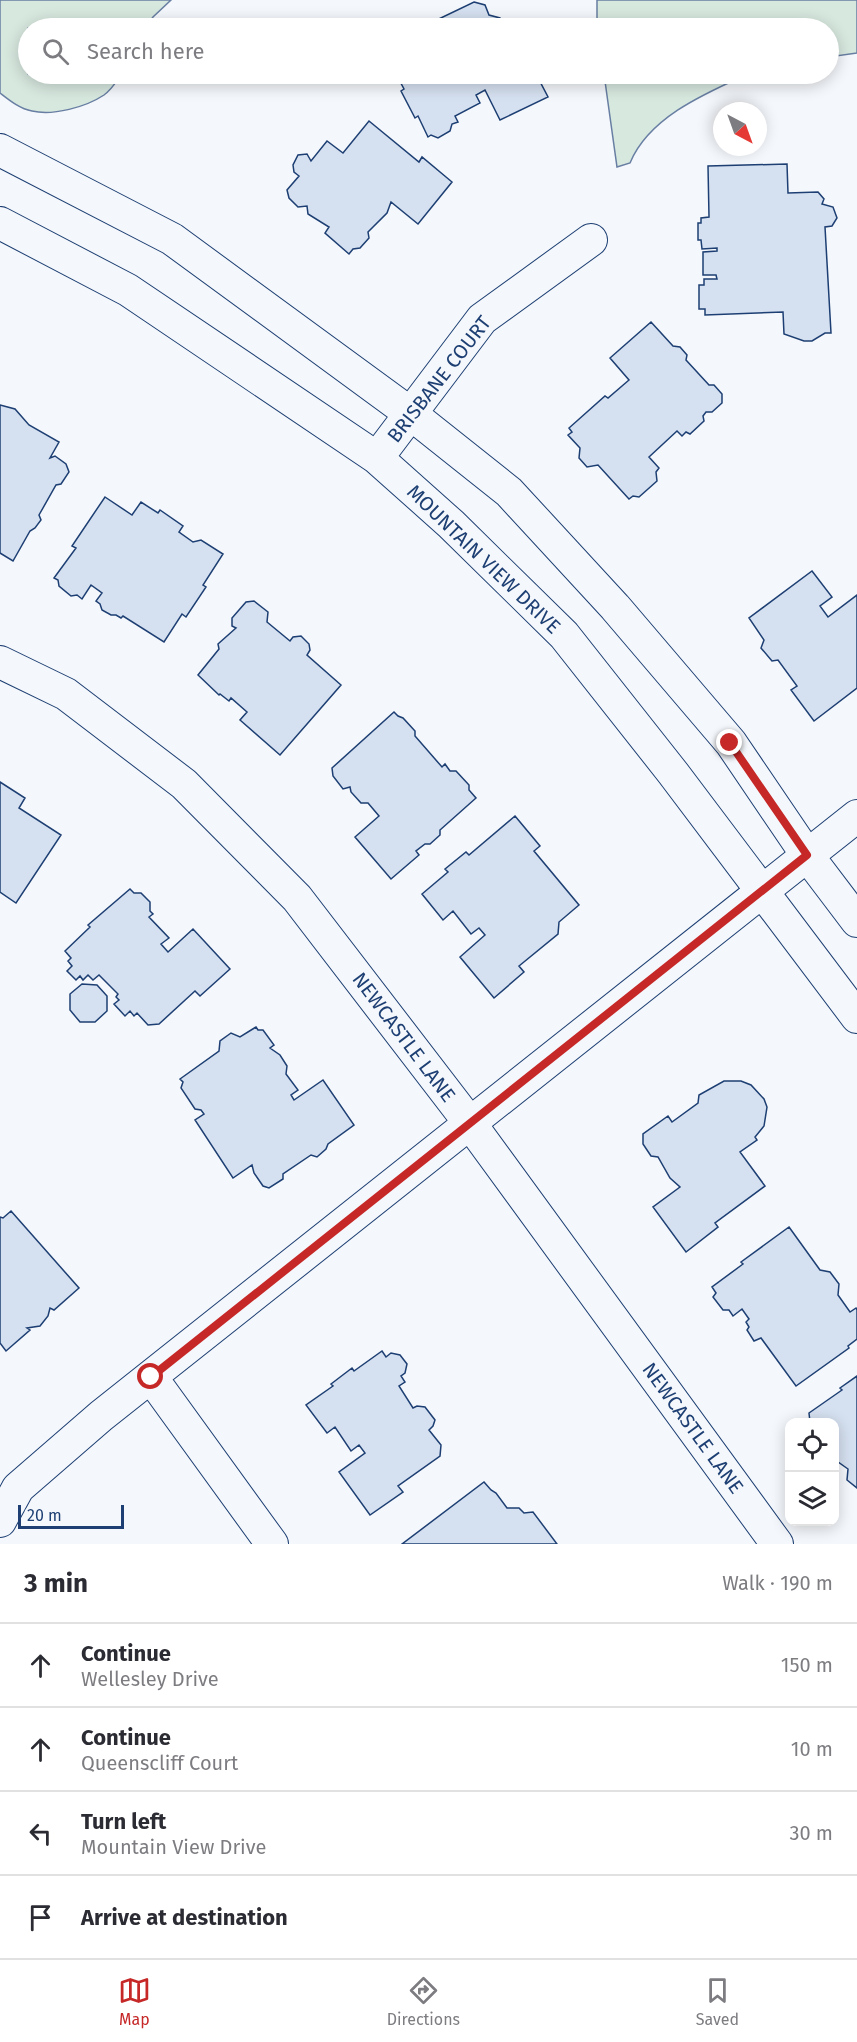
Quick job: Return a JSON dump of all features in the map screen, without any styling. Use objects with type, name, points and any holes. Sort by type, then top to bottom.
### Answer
[{"type":"street","points":[[0,150],[172,239],[411,414],[509,492],[615,607],[730,743],[807,855],[857,921]]},
{"type":"street","name":"MOUNTAIN VIEW DRIVE","points":[[0,223],[128,290],[377,458],[451,524],[564,635],[673,773],[857,1017]]},
{"type":"street","name":"BRISBANE COURT","points":[[377,458],[482,319],[591,240]]},
{"type":"street","name":"NEWCASTLE LANE","points":[[0,662],[66,694],[184,784],[297,898],[469,1122],[777,1544]]},
{"type":"street","points":[[0,1521],[18,1488],[101,1416],[857,816]]},
{"type":"street","points":[[151,1377],[272,1544]]},
{"type":"shaded area","points":[[0,0],[171,0],[152,18],[18,18],[18,84],[114,84],[104,95],[79,107],[50,112],[23,108],[0,93]]},
{"type":"shaded area","points":[[597,0],[857,0],[857,53],[839,56],[839,18],[597,18]]},
{"type":"shaded area","points":[[605,84],[726,84],[680,108],[651,132],[630,163],[617,167]]},
{"type":"building","points":[[474,2],[485,5],[489,15],[500,18],[441,18]]},
{"type":"building","points":[[401,84],[541,84],[548,97],[500,120],[485,90],[476,95],[480,103],[455,116],[458,122],[452,124],[450,131],[438,138],[431,135],[428,137],[418,116],[415,118],[401,91],[404,89]]},
{"type":"building","points":[[369,121],[419,162],[422,157],[452,182],[418,224],[391,202],[387,213],[368,232],[369,238],[360,248],[353,249],[349,254],[325,233],[329,227],[308,214],[307,206],[298,207],[289,198],[287,190],[299,176],[294,172],[293,165],[298,155],[307,154],[311,161],[327,141],[343,153]]},
{"type":"building","points":[[787,164],[788,193],[818,192],[824,199],[822,204],[833,207],[837,218],[832,226],[825,227],[831,333],[825,333],[812,341],[804,341],[784,334],[783,312],[705,315],[705,309],[699,309],[699,285],[704,285],[704,279],[717,279],[716,275],[703,275],[703,252],[717,251],[717,248],[702,249],[701,240],[698,240],[698,223],[701,223],[701,218],[709,217],[708,166]]},
{"type":"building","points":[[651,322],[673,346],[680,347],[687,355],[686,360],[709,385],[714,385],[722,394],[722,403],[712,412],[706,412],[703,416],[704,421],[690,434],[686,432],[682,436],[677,431],[649,457],[659,468],[656,472],[657,481],[639,497],[633,496],[629,499],[598,465],[587,467],[579,458],[580,448],[568,435],[572,432],[569,428],[605,396],[608,398],[629,380],[610,358]]},
{"type":"building","points":[[0,405],[15,409],[29,425],[59,442],[50,458],[55,456],[66,464],[69,472],[61,484],[56,485],[39,515],[41,520],[30,531],[13,561],[0,553]]},
{"type":"building","points":[[105,497],[132,515],[141,502],[158,513],[160,510],[183,526],[179,532],[193,542],[201,540],[223,554],[203,585],[206,587],[186,617],[182,614],[164,642],[123,616],[121,618],[102,610],[96,601],[102,593],[91,585],[82,599],[77,595],[71,596],[59,586],[58,580],[54,578],[76,548],[72,546]]},
{"type":"building","points":[[812,571],[832,597],[820,606],[828,617],[857,595],[857,688],[814,721],[791,690],[797,686],[778,660],[772,661],[761,648],[764,640],[749,618]]},
{"type":"building","points":[[254,601],[268,612],[267,622],[290,641],[293,637],[301,636],[309,644],[310,650],[307,655],[341,685],[280,755],[240,720],[247,712],[231,698],[229,701],[219,695],[198,675],[219,649],[218,644],[236,628],[232,626],[232,618],[246,602]]},
{"type":"building","points":[[394,712],[415,731],[415,736],[442,767],[445,764],[450,771],[456,771],[469,785],[469,790],[476,798],[440,830],[440,835],[430,844],[425,844],[416,851],[419,855],[391,879],[355,837],[379,816],[368,803],[361,803],[351,792],[350,787],[343,789],[333,776],[332,768]]},
{"type":"building","points":[[0,782],[25,798],[19,808],[61,835],[16,903],[0,892]]},
{"type":"building","points":[[515,816],[540,846],[534,851],[579,905],[559,922],[558,934],[519,966],[524,972],[494,998],[460,957],[485,935],[479,928],[471,934],[453,911],[443,920],[422,894],[448,872],[445,869],[466,852],[469,855]]},
{"type":"building","points":[[130,889],[134,893],[141,893],[150,902],[150,911],[153,914],[149,917],[169,938],[161,944],[168,952],[193,929],[230,969],[200,996],[195,991],[159,1024],[148,1025],[137,1013],[134,1016],[130,1011],[125,1016],[114,1004],[119,1000],[116,997],[118,994],[99,975],[93,980],[88,975],[83,980],[80,976],[76,980],[67,971],[72,966],[68,961],[71,958],[65,951],[90,927],[88,925]]},
{"type":"building","points":[[82,984],[97,985],[107,996],[107,1011],[95,1022],[80,1022],[70,1010],[70,994]]},
{"type":"building","points":[[256,1027],[258,1030],[263,1030],[274,1045],[270,1048],[280,1055],[287,1066],[286,1074],[298,1090],[291,1095],[294,1100],[323,1080],[354,1125],[328,1144],[317,1157],[311,1155],[283,1174],[283,1179],[269,1188],[263,1186],[254,1173],[252,1165],[233,1178],[195,1120],[204,1114],[201,1110],[195,1109],[181,1088],[183,1082],[180,1079],[219,1051],[220,1041],[231,1033],[240,1037]]},
{"type":"building","points":[[724,1081],[741,1081],[751,1085],[764,1099],[767,1107],[764,1126],[755,1137],[757,1140],[740,1152],[765,1186],[715,1223],[718,1227],[686,1252],[653,1207],[680,1187],[670,1178],[658,1157],[651,1156],[643,1144],[643,1134],[668,1116],[672,1122],[698,1103],[699,1095]]},
{"type":"building","points":[[11,1211],[79,1288],[54,1310],[50,1308],[48,1316],[40,1326],[27,1328],[30,1330],[6,1351],[0,1343],[0,1217],[3,1218]]},
{"type":"building","points":[[789,1227],[820,1270],[830,1272],[839,1284],[838,1295],[850,1312],[856,1308],[857,1310],[857,1339],[848,1346],[849,1348],[796,1386],[761,1338],[754,1341],[747,1330],[749,1327],[746,1322],[749,1319],[742,1309],[733,1316],[729,1310],[723,1310],[713,1297],[716,1293],[712,1287],[743,1264],[741,1262]]},
{"type":"building","points":[[382,1351],[386,1357],[391,1353],[400,1355],[407,1364],[405,1373],[401,1376],[405,1382],[399,1386],[413,1408],[425,1407],[435,1420],[429,1430],[441,1445],[440,1456],[398,1486],[403,1492],[370,1515],[339,1472],[365,1453],[359,1445],[351,1451],[335,1427],[327,1433],[306,1405],[333,1386],[331,1384],[352,1368],[354,1371]]},
{"type":"building","points":[[857,1376],[857,1488],[847,1480],[848,1469],[839,1463],[839,1418],[810,1418],[809,1413],[842,1390],[840,1388]]},
{"type":"building","points":[[484,1482],[507,1508],[519,1508],[524,1513],[533,1512],[557,1544],[402,1544]]},
{"type":"route","points":[[151,1377],[807,855],[730,743]]}]
